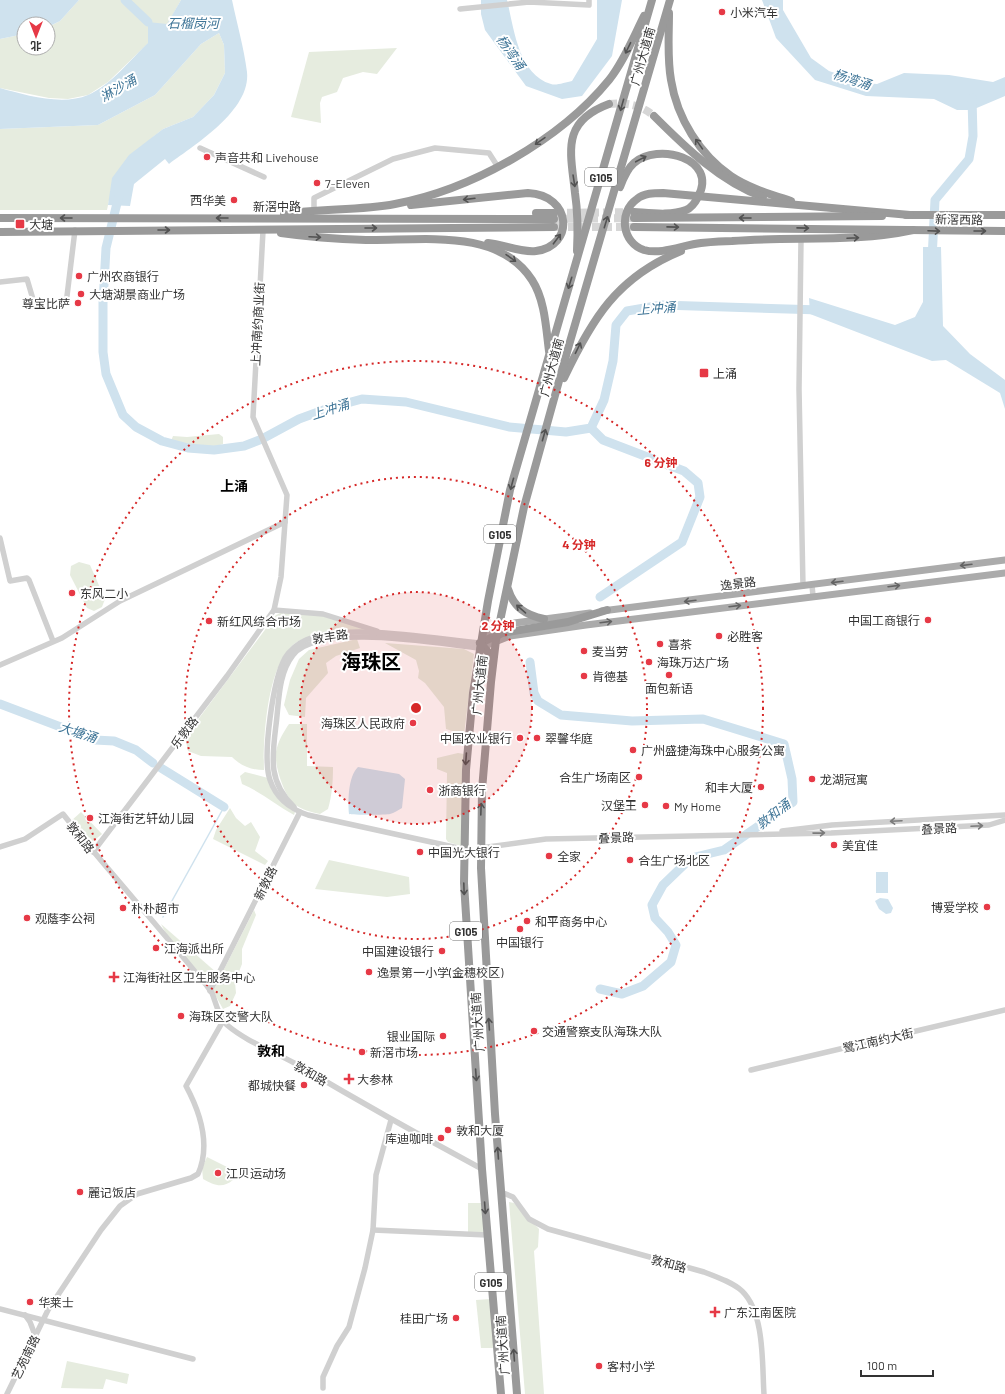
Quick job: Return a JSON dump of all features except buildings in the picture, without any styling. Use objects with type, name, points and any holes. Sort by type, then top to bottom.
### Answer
[{"type":"highway","points":[[357,209],[394,204],[432,195],[467,183],[498,167],[544,137],[576,112],[598,92],[619,66],[652,0]]},
{"type":"highway","name":"广州大道南","points":[[501,1394],[487,1235],[466,937],[463,849],[466,770],[472,693],[504,516],[530,419],[652,0]]},
{"type":"highway","points":[[669,1],[669,67],[673,91],[684,121],[702,149],[727,172],[747,185],[766,193],[817,206]]},
{"type":"highway","name":"广州大道南","points":[[517,1394],[484,948],[480,848],[482,782],[492,667],[493,637],[499,626],[524,506],[669,1]]},
{"type":"highway","points":[[576,265],[578,224],[570,155],[571,143],[576,129],[584,119],[596,110],[609,104]]},
{"type":"highway","points":[[654,116],[675,136],[735,186],[765,198],[817,206]]},
{"type":"highway","points":[[612,202],[633,164],[645,156],[659,154],[680,156],[695,165],[701,175],[702,188],[691,207],[676,212],[634,219]]},
{"type":"highway","points":[[248,229],[308,236],[353,239],[453,240],[490,243],[527,250],[541,250],[553,244],[557,240],[562,230],[562,216],[559,206],[549,197],[540,194],[528,193],[431,203],[314,211],[261,218]]},
{"type":"highway","points":[[910,215],[652,193],[636,199],[627,209],[625,214],[625,224],[629,238],[640,248],[656,251],[716,242],[885,236],[913,230]]},
{"type":"highway","points":[[634,219],[834,218],[910,215]]},
{"type":"highway","name":"新滘西路","points":[[910,215],[1005,215]]},
{"type":"highway","name":"新滘中路","points":[[0,218],[554,220],[248,229],[0,232]]},
{"type":"highway","points":[[634,219],[913,230]]},
{"type":"highway","name":"新滘西路","points":[[913,230],[1005,231]]},
{"type":"highway","points":[[453,240],[477,243],[500,251],[515,261],[526,272],[533,281],[540,299],[549,354]]},
{"type":"highway","points":[[556,395],[588,329],[610,300],[621,289],[643,270],[661,260],[694,246],[716,242]]},
{"type":"highway","points":[[507,587],[510,596],[519,609],[546,622]]},
{"type":"highway","points":[[492,667],[489,655],[481,645],[493,637],[546,622],[577,620],[607,610]]},
{"type":"highway","points":[[484,623],[493,637]]},
{"type":"highway","points":[[472,693],[480,688],[486,689],[489,695]]},
{"type":"main road","name":"逸景路","points":[[499,626],[546,622],[558,617],[607,610],[1005,560]]},
{"type":"main road","name":"逸景路","points":[[493,637],[1005,573]]},
{"type":"street","points":[[460,9],[529,1],[589,2]]},
{"type":"street","points":[[200,148],[264,177]]},
{"type":"street","points":[[314,211],[314,198],[393,159],[435,148],[489,153],[498,167]]},
{"type":"street","points":[[67,296],[75,230]]},
{"type":"street","name":"上冲南约商业街","points":[[263,231],[253,417],[287,495],[285,522]]},
{"type":"street","points":[[801,240],[799,389],[803,586]]},
{"type":"street","points":[[0,282],[27,279],[35,306]]},
{"type":"street","points":[[285,522],[280,577],[274,610],[323,614],[389,634]]},
{"type":"street","points":[[0,665],[62,638],[120,601],[285,522]]},
{"type":"street","points":[[0,538],[10,581],[27,578],[29,580],[53,642]]},
{"type":"street","points":[[812,585],[813,596]]},
{"type":"street","name":"乐敦路","points":[[93,852],[224,681],[274,610]]},
{"type":"street","name":"敦丰路","points":[[463,849],[300,812],[288,805],[274,790],[266,765],[275,692],[282,664],[292,649],[304,640],[314,637],[350,632],[389,634],[481,645]]},
{"type":"street","name":"敦丰路","points":[[300,812],[280,790],[272,764],[281,684],[287,666],[296,652],[315,642],[343,637],[481,645]]},
{"type":"street","name":"新敦路","points":[[210,991],[300,812]]},
{"type":"street","name":"敦和路","points":[[0,847],[25,839],[63,814],[93,852],[166,936],[210,991],[223,1021],[242,1036],[280,1055],[391,1120],[482,1169]]},
{"type":"street","name":"叠景路","points":[[752,835],[825,826],[1005,815]]},
{"type":"street","name":"叠景路","points":[[480,848],[546,839],[642,836],[723,836],[981,826],[996,824],[1005,820]]},
{"type":"street","name":"鹭江南约大街","points":[[751,1070],[1005,1010]]},
{"type":"street","name":"艺苑南路","points":[[7,1394],[43,1319],[105,1224],[120,1206],[132,1197],[152,1189],[191,1178],[198,1172],[203,1155],[200,1121],[198,1109],[186,1086],[223,1021]]},
{"type":"street","points":[[324,1388],[323,1377],[337,1346],[349,1327],[366,1268],[373,1230],[376,1175],[391,1120]]},
{"type":"street","name":"敦和路","points":[[501,1192],[513,1197],[529,1218],[548,1229],[704,1272],[739,1288],[751,1304],[756,1320],[761,1346],[764,1394]]},
{"type":"street","points":[[373,1230],[487,1235]]},
{"type":"street","points":[[0,1309],[193,1359]]},
{"type":"street","points":[[25,1315],[30,1322],[35,1335]]},
{"type":"shaded area","points":[[79,0],[181,0],[167,25],[108,82],[88,95],[68,99],[49,98],[0,88],[0,39],[16,36],[16,56],[56,56],[56,23],[60,21]]},
{"type":"shaded area","points":[[219,33],[224,45],[225,73],[214,95],[193,117],[163,129],[153,137],[109,200],[107,210],[0,210],[0,129],[98,125],[155,95],[201,44]]},
{"type":"shaded area","points":[[397,48],[377,74],[363,72],[343,78],[337,92],[322,97],[320,103],[321,123],[291,117],[309,52]]},
{"type":"shaded area","points":[[219,434],[223,437],[223,444],[211,447],[171,441],[173,436],[187,437]]},
{"type":"shaded area","points":[[79,562],[90,565],[105,599],[102,607],[94,611],[87,608],[70,575],[71,566]]},
{"type":"shaded area","points":[[283,612],[323,616],[371,630],[301,640],[290,648],[281,662],[274,679],[269,698],[266,718],[264,770],[246,767],[232,757],[201,756],[188,751],[185,737],[276,615]]},
{"type":"shaded area","points":[[357,639],[360,648],[336,656],[326,663],[328,673],[306,698],[305,717],[289,715],[284,705],[290,680],[299,659],[309,650]]},
{"type":"shaded area","points":[[385,643],[464,649],[474,654],[464,735],[446,729],[444,707],[425,683],[418,678],[419,671],[416,660]]},
{"type":"shaded area","points":[[289,724],[307,724],[307,766],[333,767],[332,788],[328,809],[320,814],[310,812],[294,804],[290,800],[280,780],[276,752],[281,737]]},
{"type":"shaded area","points":[[458,753],[464,754],[461,846],[448,842],[446,839],[447,773],[437,769],[437,758]]},
{"type":"shaded area","points":[[245,772],[268,778],[274,794],[286,806],[295,812],[294,815],[242,784],[240,776]]},
{"type":"shaded area","points":[[230,808],[236,818],[245,826],[251,822],[260,837],[255,851],[268,861],[265,865],[213,839],[216,830]]},
{"type":"shaded area","points":[[81,812],[102,834],[91,843],[71,821]]},
{"type":"shaded area","points":[[329,860],[409,877],[410,894],[387,897],[315,889]]},
{"type":"shaded area","points":[[254,910],[256,915],[242,949],[242,964],[235,982],[236,993],[230,1006],[223,1009],[213,991]]},
{"type":"shaded area","points":[[161,924],[217,973],[212,985],[209,985],[166,934]]},
{"type":"shaded area","name":"江贝运动场","points":[[207,1157],[235,1171],[233,1180],[229,1183],[218,1185],[203,1179],[202,1168]]},
{"type":"shaded area","points":[[509,1202],[514,1203],[539,1229],[538,1247],[534,1251],[544,1394],[525,1394]]},
{"type":"shaded area","points":[[468,1203],[484,1203],[485,1233],[468,1233]]},
{"type":"shaded area","points":[[491,1299],[495,1348],[481,1348],[476,1300]]},
{"type":"shaded area","points":[[67,1361],[129,1374],[127,1384],[106,1379],[103,1389],[61,1388]]},
{"type":"water","points":[[0,0],[79,0],[60,21],[56,23],[56,16],[16,16],[16,36],[0,39]]},
{"type":"water","name":"石榴岗河","points":[[181,0],[232,0],[246,63],[246,86],[240,100],[220,125],[169,164],[165,159],[134,184],[130,206],[108,205],[112,178],[129,155],[163,129],[193,117],[214,95],[225,73],[224,45],[219,33],[201,44],[155,95],[98,125],[0,129],[0,88],[32,96],[67,100],[88,95],[112,79],[148,43],[148,22],[167,24]]},
{"type":"water","name":"杨湾涌","points":[[481,0],[507,0],[515,36],[524,60],[531,71],[540,79],[556,85],[572,81],[597,39],[597,0],[622,0],[612,56],[582,96],[562,99],[526,86],[485,30],[481,14]]},
{"type":"water","name":"杨湾涌","points":[[762,0],[783,0],[783,10],[811,58],[829,71],[865,83],[877,84],[904,73],[949,75],[993,82],[1005,77],[1005,96],[972,110],[957,110],[934,99],[866,96],[815,80],[776,38]]},
{"type":"water","points":[[923,247],[941,247],[943,326],[970,354],[1005,380],[1005,409],[1000,393],[946,360],[932,361],[810,314],[809,298],[895,325],[915,317],[923,302]]},
{"type":"water","points":[[358,767],[399,774],[405,779],[402,808],[390,814],[349,814],[350,783]]},
{"type":"water","points":[[876,872],[888,872],[888,893],[876,893]]},
{"type":"water","points":[[880,898],[888,899],[893,908],[891,913],[886,914],[879,909],[875,901]]},
{"type":"waterway","points":[[125,0],[148,22]]},
{"type":"waterway","points":[[932,259],[935,200],[969,159],[973,136],[972,98]]},
{"type":"waterway","name":"上冲涌","points":[[119,195],[106,248],[103,303],[103,352],[106,374],[123,415],[136,427],[162,441],[188,448],[214,450],[244,446],[262,439],[299,419],[329,408],[362,399],[406,402],[509,427],[566,432],[591,428],[604,400],[613,361],[616,325],[627,311],[662,305],[821,310]]},
{"type":"waterway","name":"敦和涌","points":[[591,428],[603,440],[684,471],[698,483],[700,497],[682,542],[600,597]]},
{"type":"waterway","name":"敦和涌","points":[[530,662],[534,693],[538,701],[561,715],[632,721],[703,719],[784,744],[792,779],[793,802],[724,850],[691,858],[663,885],[652,905],[655,918],[668,932],[676,945],[671,962],[643,986],[622,994],[600,989]]},
{"type":"waterway","name":"大塘涌","points":[[0,704],[95,740],[114,741],[136,750],[153,763]]},
{"type":"waterway","name":"大塘涌","points":[[161,768],[224,807]]},
{"type":"waterway","points":[[163,917],[224,807]]},
{"type":"tunnel","points":[[609,104],[621,103],[633,105],[644,109],[654,116]]},
{"type":"tunnel","points":[[555,213],[633,212]]},
{"type":"tunnel","points":[[554,219],[634,218]]},
{"type":"tunnel","points":[[556,227],[634,227]]},
{"type":"place","name":"小米汽车","points":[[722,12]]},
{"type":"place","name":"声音共和 Livehouse","points":[[207,157]]},
{"type":"place","name":"7-Eleven","points":[[317,183]]},
{"type":"place","name":"西华美","points":[[234,200]]},
{"type":"place","name":"大塘","points":[[20,224]]},
{"type":"place","name":"广州农商银行","points":[[79,276]]},
{"type":"place","name":"大塘湖景商业广场","points":[[81,294]]},
{"type":"place","name":"尊宝比萨","points":[[78,303]]},
{"type":"place","name":"上涌","points":[[704,373]]},
{"type":"place","name":"东风二小","points":[[72,593]]},
{"type":"place","name":"中国工商银行","points":[[928,620]]},
{"type":"place","name":"新红风综合市场","points":[[209,621]]},
{"type":"place","name":"必胜客","points":[[719,636]]},
{"type":"place","name":"喜茶","points":[[660,644]]},
{"type":"place","name":"麦当劳","points":[[584,651]]},
{"type":"place","name":"海珠万达广场","points":[[649,662]]},
{"type":"place","name":"面包新语","points":[[669,675]]},
{"type":"place","name":"肯德基","points":[[584,676]]},
{"type":"place","name":"海珠区人民政府","points":[[413,723]]},
{"type":"place","name":"中国农业银行","points":[[520,738]]},
{"type":"place","name":"翠馨华庭","points":[[537,738]]},
{"type":"place","name":"广州盛捷海珠中心服务公寓","points":[[633,750]]},
{"type":"place","name":"合生广场南区","points":[[639,777]]},
{"type":"place","name":"龙湖冠寓","points":[[812,779]]},
{"type":"place","name":"和丰大厦","points":[[761,787]]},
{"type":"place","name":"浙商银行","points":[[430,790]]},
{"type":"place","name":"汉堡王","points":[[645,805]]},
{"type":"place","name":"My Home","points":[[666,806]]},
{"type":"place","name":"江海街艺轩幼儿园","points":[[90,818]]},
{"type":"place","name":"美宜佳","points":[[834,845]]},
{"type":"place","name":"中国光大银行","points":[[420,852]]},
{"type":"place","name":"全家","points":[[549,856]]},
{"type":"place","name":"合生广场北区","points":[[630,860]]},
{"type":"place","name":"博爱学校","points":[[987,907]]},
{"type":"place","name":"朴朴超市","points":[[123,908]]},
{"type":"place","name":"观蔭李公祠","points":[[27,918]]},
{"type":"place","name":"和平商务中心","points":[[527,921]]},
{"type":"place","name":"中国银行","points":[[520,929]]},
{"type":"place","name":"江海派出所","points":[[156,948]]},
{"type":"place","name":"中国建设银行","points":[[442,951]]},
{"type":"place","name":"逸景第一小学(金穗校区)","points":[[369,972]]},
{"type":"place","name":"江海街社区卫生服务中心","points":[[114,977]]},
{"type":"place","name":"海珠区交警大队","points":[[181,1016]]},
{"type":"place","name":"交通警察支队海珠大队","points":[[534,1031]]},
{"type":"place","name":"银业国际","points":[[443,1036]]},
{"type":"place","name":"新滘市场","points":[[362,1052]]},
{"type":"place","name":"大参林","points":[[349,1079]]},
{"type":"place","name":"都城快餐","points":[[304,1085]]},
{"type":"place","name":"敦和大厦","points":[[448,1130]]},
{"type":"place","name":"库迪咖啡","points":[[441,1138]]},
{"type":"place","name":"江贝运动场","points":[[218,1173]]},
{"type":"place","name":"麗记饭店","points":[[80,1192]]},
{"type":"place","name":"华莱士","points":[[30,1302]]},
{"type":"place","name":"广东江南医院","points":[[715,1312]]},
{"type":"place","name":"桂田广场","points":[[456,1318]]},
{"type":"place","name":"客村小学","points":[[599,1366]]},
{"type":"district","name":"上涌","points":[[234,485]]},
{"type":"district","name":"海珠区","points":[[371,661]]},
{"type":"district","name":"敦和","points":[[271,1050]]},
{"type":"water label","name":"淋沙涌","points":[[118,88]]}]
